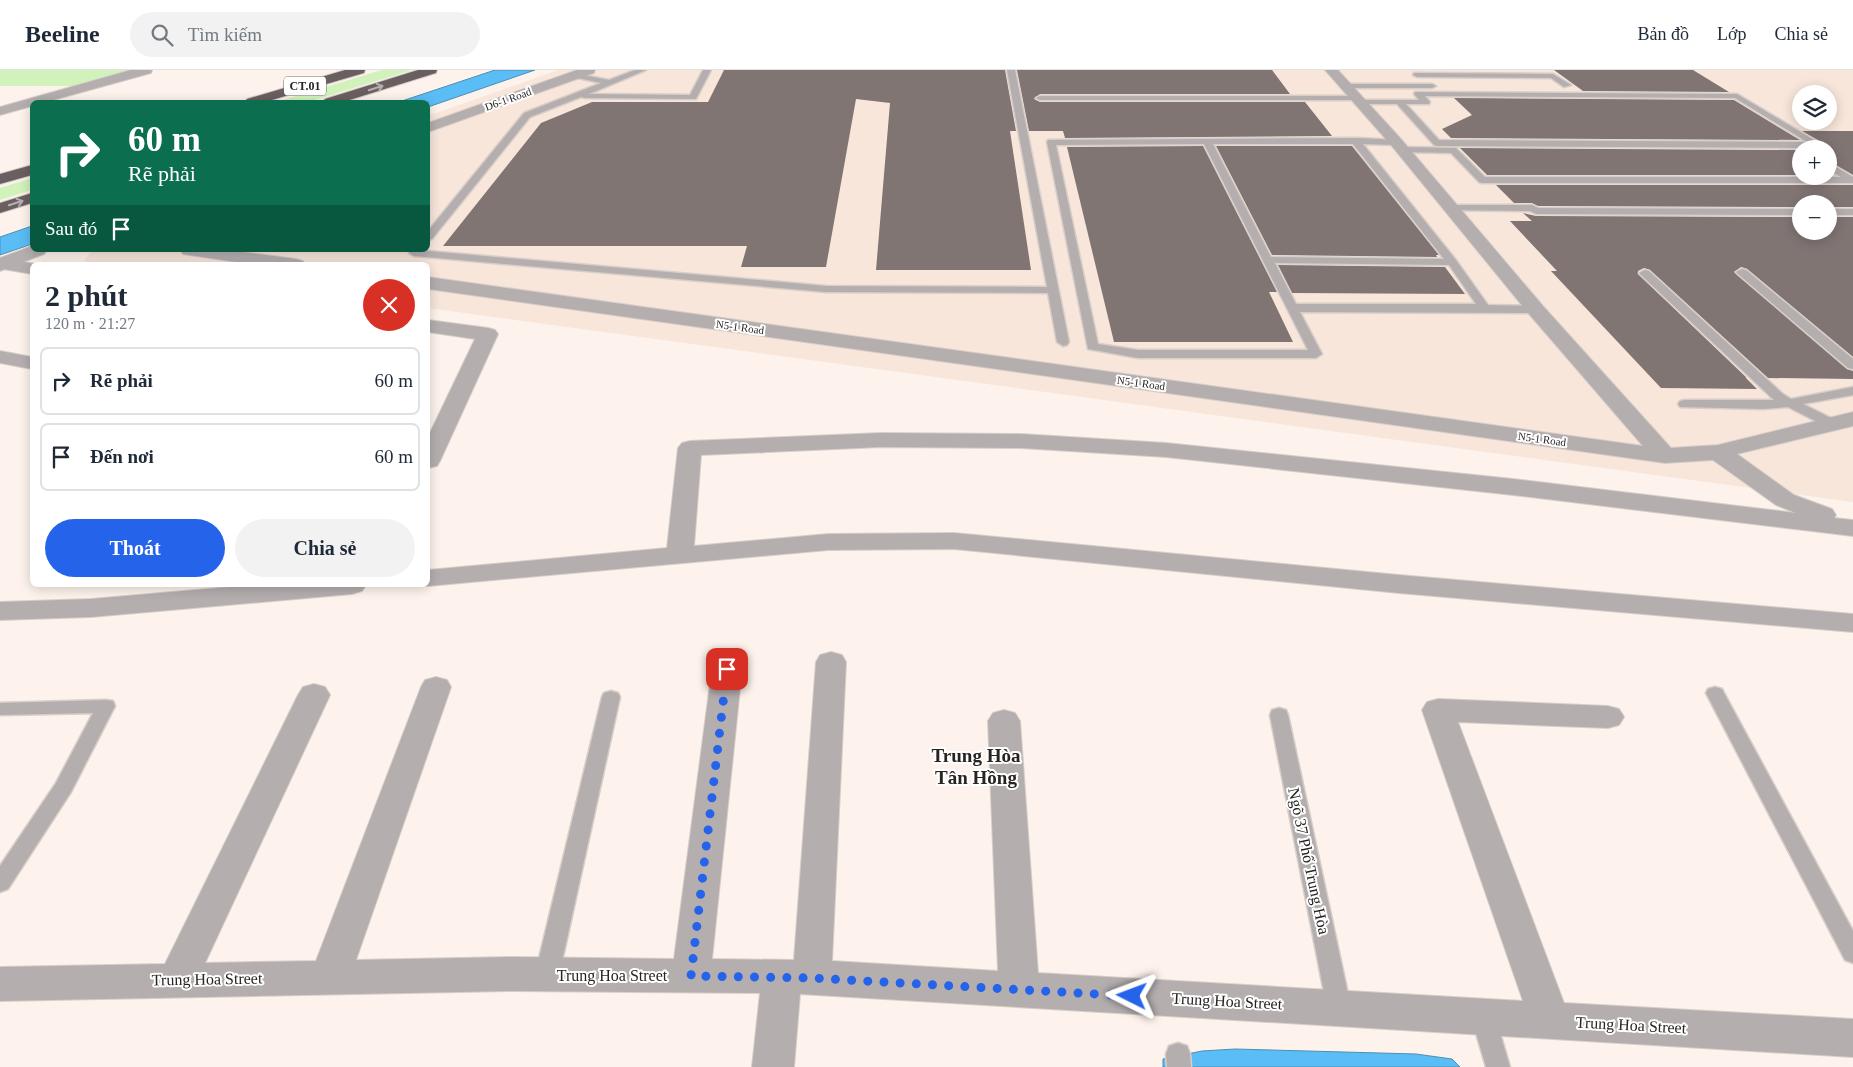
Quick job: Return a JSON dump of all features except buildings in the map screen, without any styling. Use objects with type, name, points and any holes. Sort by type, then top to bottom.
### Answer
[{"type":"highway","name":"CT.01","points":[[259,100],[359,70]]},
{"type":"highway","name":"CT.01","points":[[336,100],[431,70]]},
{"type":"highway","points":[[0,180],[30,171]]},
{"type":"highway","points":[[0,208],[30,199]]},
{"type":"street","points":[[39,100],[146,70]]},
{"type":"street","points":[[1331,70],[1399,146],[1536,310],[1665,456]]},
{"type":"street","name":"D6-1 Road","points":[[430,127],[582,72]]},
{"type":"street","points":[[0,111],[30,103]]},
{"type":"street","points":[[2,264],[33,252]]},
{"type":"street","points":[[203,252],[275,262]]},
{"type":"street","points":[[2,264],[30,268]]},
{"type":"street","name":"N5-1 Road","points":[[430,283],[1665,456],[1718,452],[1853,419]]},
{"type":"street","points":[[430,326],[488,334],[430,457]]},
{"type":"street","points":[[0,357],[30,363]]},
{"type":"street","points":[[680,556],[690,448],[881,440],[1021,441],[1166,450],[1513,487],[1853,528]]},
{"type":"street","points":[[1718,452],[1785,500],[1853,528]]},
{"type":"street","points":[[430,578],[828,542],[954,541],[1399,584],[1853,623]]},
{"type":"street","points":[[0,611],[129,595],[307,587]]},
{"type":"street","points":[[773,1067],[797,977],[831,662]]},
{"type":"street","points":[[691,976],[727,669]]},
{"type":"street","points":[[330,978],[436,687]]},
{"type":"street","points":[[177,980],[314,695]]},
{"type":"street","points":[[1550,1020],[1438,710],[1608,716]]},
{"type":"street","points":[[1004,721],[1019,989]]},
{"type":"street","name":"Trung Hoa Street","points":[[0,984],[547,975],[797,977],[1853,1038]]},
{"type":"lane","points":[[430,234],[527,115],[642,70]]},
{"type":"lane","points":[[575,96],[694,97],[706,70]]},
{"type":"lane","points":[[1011,70],[1063,342]]},
{"type":"lane","points":[[582,72],[611,83]]},
{"type":"lane","points":[[1380,75],[1391,86]]},
{"type":"lane","points":[[1409,76],[1553,76],[1567,85],[1547,85]]},
{"type":"lane","points":[[1353,95],[1391,86],[1508,86]]},
{"type":"lane","points":[[1040,98],[1353,95],[1399,102],[1426,102],[1418,94],[1737,96],[1818,145],[1437,143],[1399,102]]},
{"type":"lane","points":[[1356,141],[1452,262],[1484,308]]},
{"type":"lane","points":[[1207,142],[1316,354],[1138,354],[1092,346],[1051,142],[1356,141],[1453,150],[1482,180],[1792,180]]},
{"type":"lane","points":[[1837,171],[1852,180],[1837,180]]},
{"type":"lane","points":[[1450,208],[1532,208],[1536,211],[1792,212]]},
{"type":"lane","points":[[1837,212],[1853,212]]},
{"type":"lane","points":[[415,252],[826,289],[1052,290]]},
{"type":"lane","points":[[1268,260],[1452,262]]},
{"type":"lane","points":[[1742,272],[1853,365]]},
{"type":"lane","points":[[1645,273],[1778,397],[1832,424]]},
{"type":"lane","points":[[1293,308],[1484,308],[1536,310]]},
{"type":"lane","points":[[1685,404],[1763,405],[1789,403],[1853,391]]},
{"type":"lane","points":[[1715,693],[1853,953]]},
{"type":"lane","points":[[547,975],[611,697]]},
{"type":"lane","points":[[0,710],[106,706],[64,787],[0,883]]},
{"type":"lane","name":"Ngõ 37 Phố Trung Hòa","points":[[1279,715],[1339,1008]]},
{"type":"lane","points":[[1483,1016],[1498,1067]]},
{"type":"shaded area","points":[[558,70],[1853,70],[1853,502],[430,308],[430,262],[84,261],[91,252],[430,252],[430,115]]},
{"type":"green space","points":[[0,70],[129,70],[73,86],[0,86]]},
{"type":"green space","points":[[382,70],[412,70],[314,100],[283,100]]},
{"type":"green space","points":[[30,179],[30,191],[0,200],[0,188]]},
{"type":"water","points":[[495,70],[535,70],[430,106],[430,100],[405,100]]},
{"type":"water","points":[[30,227],[30,245],[0,255],[0,237]]},
{"type":"water","points":[[1235,1049],[1416,1054],[1452,1059],[1460,1067],[1163,1067],[1163,1059],[1202,1051]]},
{"type":"district","name":"Trung Hòa Tân Hồng","points":[[976,766]]},
{"type":"route","points":[[727,669],[691,976],[812,978],[1132,996]]}]
